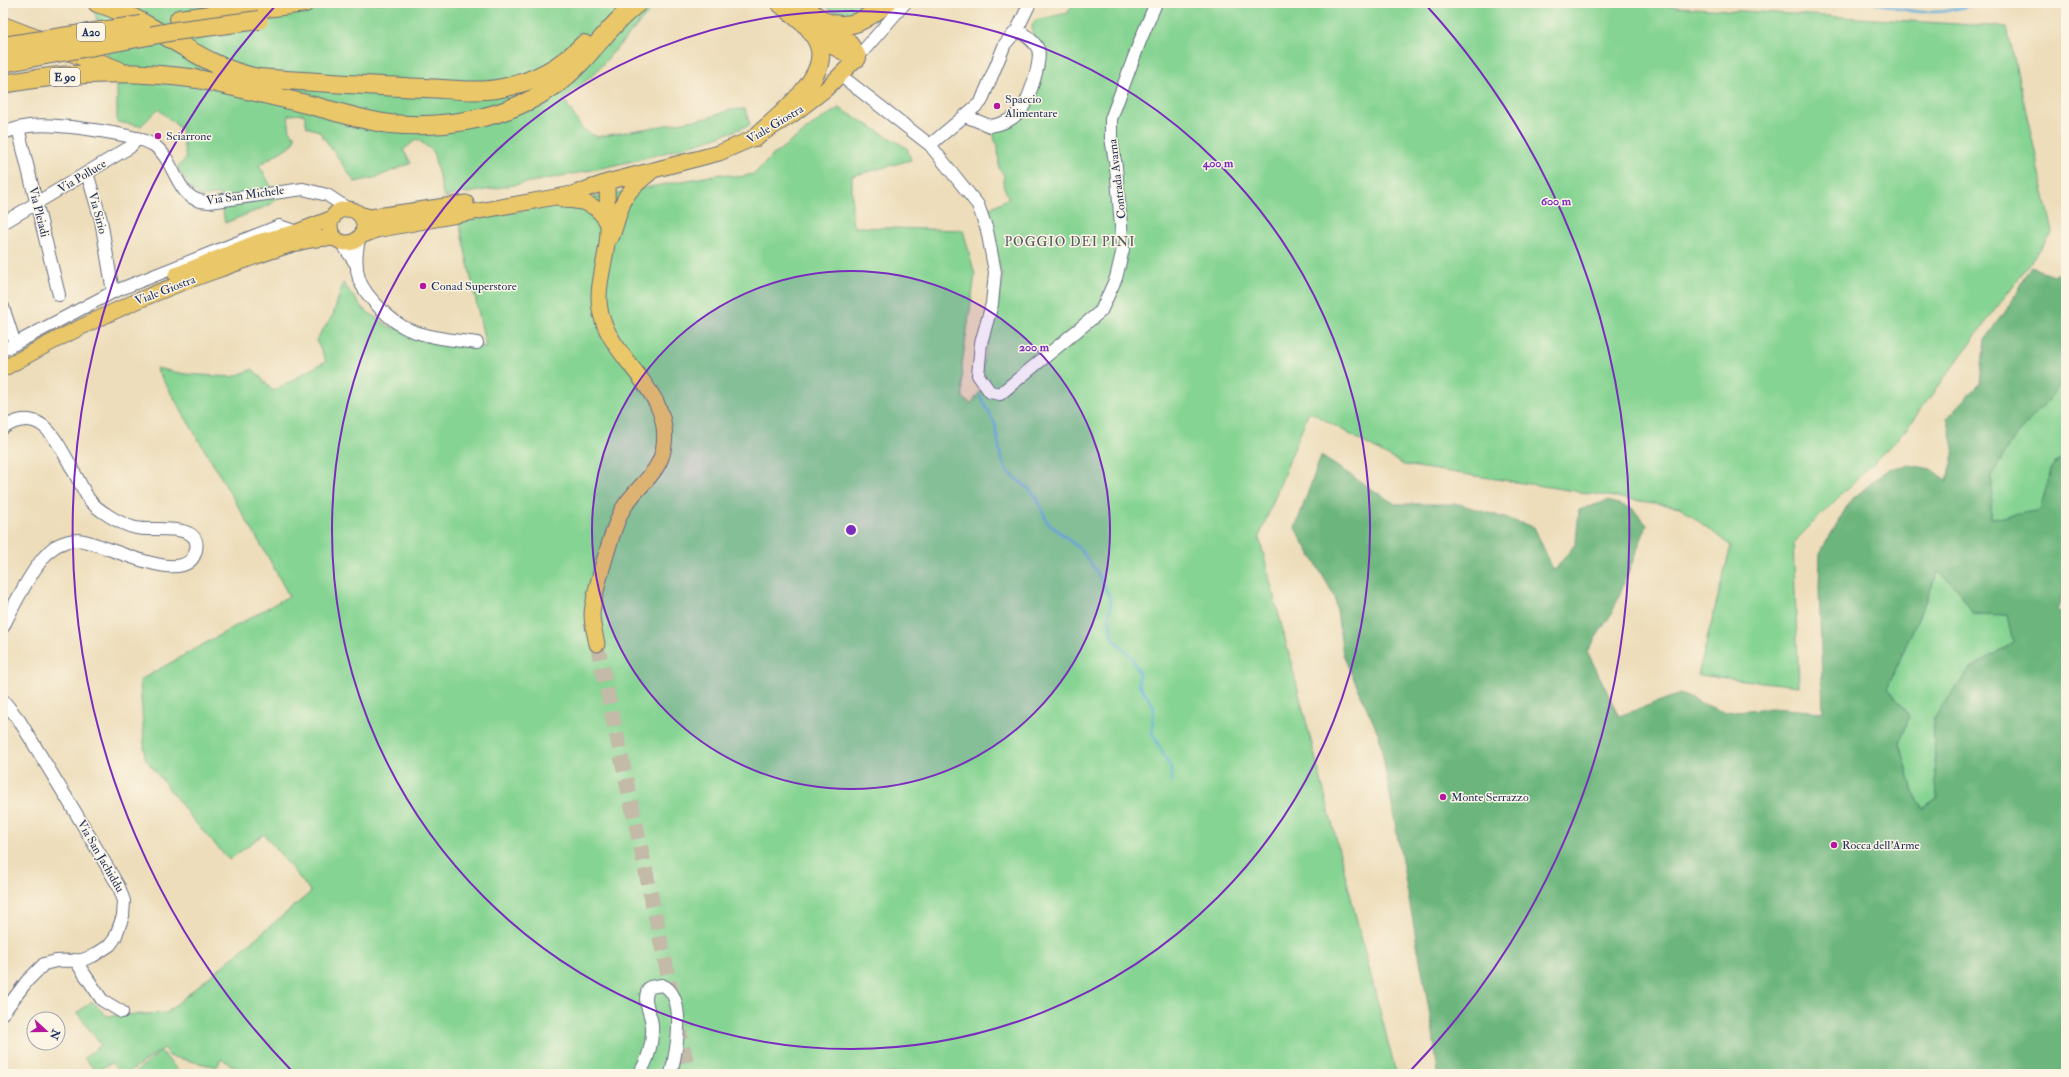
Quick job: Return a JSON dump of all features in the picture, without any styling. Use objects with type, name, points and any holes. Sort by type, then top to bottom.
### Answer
[{"type":"highway","points":[[97,3],[133,18],[213,64],[240,74],[259,78],[388,87],[482,91],[524,82],[547,72],[566,60],[638,3]]},
{"type":"highway","points":[[3,63],[321,3]]},
{"type":"highway","points":[[3,26],[123,73],[198,79],[389,124],[448,124],[488,116],[514,107],[544,92],[575,69],[621,3]]},
{"type":"highway","points":[[780,3],[813,23],[840,26],[857,24],[865,20],[887,3]]},
{"type":"highway","points":[[798,3],[825,41],[857,58]]},
{"type":"highway","name":"A20","points":[[3,46],[179,19],[214,15],[253,15]]},
{"type":"highway","points":[[756,137],[784,112],[817,73],[820,51],[813,23]]},
{"type":"highway","name":"E 90","points":[[3,84],[57,77],[123,73]]},
{"type":"main road","name":"Viale Giostra","points":[[360,237],[376,230],[526,201],[572,194],[607,182],[719,153],[756,137],[798,111],[840,76],[857,58]]},
{"type":"main road","points":[[596,644],[593,622],[594,604],[616,526],[627,502],[657,468],[663,452],[665,434],[663,418],[656,401],[610,336],[602,318],[599,289],[605,258],[608,230],[613,217],[627,193],[653,171]]},
{"type":"main road","name":"Viale Giostra","points":[[355,212],[370,217],[381,216],[527,193],[573,184],[607,182]]},
{"type":"main road","points":[[607,182],[613,217]]},
{"type":"main road","points":[[526,201],[563,200],[590,203],[602,212],[613,217]]},
{"type":"main road","points":[[342,211],[355,212],[363,221],[364,227],[360,237],[348,243],[339,240],[331,229],[333,217],[342,211]]},
{"type":"main road","name":"Viale Giostra","points":[[3,359],[116,299],[258,242],[297,232],[333,217]]},
{"type":"main road","name":"Viale Giostra","points":[[3,369],[96,320],[150,295],[276,249],[329,237],[339,240]]},
{"type":"street","name":"Viale Giostra","points":[[857,58],[905,3]]},
{"type":"street","points":[[840,76],[930,145],[981,102],[1005,44],[1017,30],[1030,3]]},
{"type":"street","name":"Contrada Avarna","points":[[930,145],[978,205],[987,230],[995,272],[992,304],[981,343],[978,375],[990,392],[1000,394],[1100,311],[1116,278],[1124,249],[1116,167],[1111,138],[1112,119],[1140,41],[1156,3]]},
{"type":"street","points":[[965,116],[990,126],[1010,118],[1021,110],[1036,74],[1039,52],[1034,42],[1017,30]]},
{"type":"street","name":"Via San Michele","points":[[3,133],[18,128],[36,125],[90,130],[138,138],[158,148],[184,191],[195,200],[215,201],[298,189],[312,190],[327,195],[355,212]]},
{"type":"street","name":"Via Pleiadi","points":[[18,128],[59,295]]},
{"type":"street","name":"Via Polluce","points":[[3,223],[130,146],[138,138]]},
{"type":"street","name":"Via Sirio","points":[[87,173],[101,220],[113,292]]},
{"type":"street","points":[[327,195],[333,205],[333,217]]},
{"type":"street","points":[[3,350],[113,292],[279,226],[297,232]]},
{"type":"street","points":[[360,237],[356,264],[359,280],[366,292],[400,326],[411,331],[476,343]]},
{"type":"street","points":[[339,240],[356,264]]},
{"type":"street","points":[[3,307],[15,344]]},
{"type":"street","points":[[3,428],[14,422],[26,420],[41,423],[53,434],[88,498],[94,506],[134,528],[183,531],[192,537],[196,548],[194,556],[190,562],[182,565],[171,566],[150,563],[81,540],[63,543],[53,548],[39,565],[3,627]]},
{"type":"street","name":"Via San Jachiddu","points":[[3,700],[18,720],[77,816],[124,898],[123,916],[111,943],[93,956],[75,960],[56,960],[44,964],[27,980],[3,1013]]},
{"type":"street","points":[[75,960],[102,1000],[122,1012]]},
{"type":"street","points":[[639,1074],[652,1044],[653,1037],[652,1024],[646,997],[650,987],[662,985],[666,986],[672,994],[678,1020],[677,1050],[671,1074]]},
{"type":"green space","points":[[92,3],[657,3],[593,75],[564,99],[582,129],[597,137],[707,118],[730,110],[745,109],[750,125],[675,150],[638,160],[561,176],[444,197],[433,151],[417,139],[403,150],[411,163],[377,177],[355,182],[319,131],[307,127],[304,114],[288,115],[290,132],[295,136],[293,144],[259,165],[277,197],[270,205],[225,223],[220,194],[203,197],[191,190],[177,167],[186,159],[181,129],[158,109],[141,126],[117,122],[117,86]]},
{"type":"green space","points":[[821,3],[867,3],[858,10],[841,17]]},
{"type":"green space","points":[[1073,3],[1610,3],[2007,27],[2053,232],[1904,432],[1793,543],[1799,686],[1698,675],[1731,546],[1680,507],[1404,465],[1309,411],[1259,537],[1396,1074],[248,1074],[221,1059],[217,1067],[169,1056],[164,1048],[126,1074],[122,1074],[111,1063],[96,1071],[84,1058],[101,1045],[77,1013],[92,1001],[107,1016],[166,1013],[311,892],[264,834],[229,860],[194,821],[145,758],[140,680],[289,596],[267,555],[156,368],[185,374],[233,377],[253,369],[273,391],[326,361],[316,340],[333,315],[343,283],[363,309],[390,327],[486,347],[459,222],[721,174],[739,177],[754,174],[772,156],[818,121],[839,108],[907,148],[911,160],[852,176],[852,222],[855,227],[963,230],[975,275],[962,364],[963,398],[971,404],[989,380],[986,378],[984,373],[984,359],[1003,279],[985,211],[1009,198],[1003,185],[1004,175],[999,168],[998,145],[995,141],[993,129],[1014,120],[1035,85],[1032,26],[1035,20],[1068,13]]},
{"type":"green space","points":[[2031,267],[2053,275],[2066,271],[2066,357],[2061,385],[2012,440],[1992,476],[1991,519],[2040,510],[2052,466],[2066,455],[2066,583],[2057,611],[2066,613],[2066,1074],[1438,1074],[1432,1026],[1379,735],[1343,655],[1335,597],[1295,528],[1321,456],[1395,504],[1459,504],[1534,527],[1554,571],[1576,543],[1579,510],[1607,501],[1632,508],[1647,525],[1612,613],[1587,651],[1619,716],[1680,694],[1723,712],[1772,708],[1823,712],[1819,588],[1820,553],[1850,501],[1888,469],[1909,465],[1931,469],[1948,482],[1954,448],[1947,417],[1980,383],[1985,339],[2014,298]],"holes":[[[1938,572],[1957,588],[1973,614],[2007,615],[2013,642],[1971,668],[1933,719],[1937,799],[1923,809],[1913,791],[1900,743],[1909,717],[1888,687]]]},
{"type":"green space","points":[[2066,357],[2066,455],[2052,466],[2040,510],[1991,520],[1992,476],[2012,440],[2061,385]]},
{"type":"green space","points":[[1938,572],[1957,588],[1973,614],[2007,615],[2013,642],[1971,668],[1933,719],[1937,799],[1922,809],[1913,791],[1900,743],[1909,717],[1888,687]]},
{"type":"green space","points":[[161,1051],[178,1071],[175,1074],[133,1074]]},
{"type":"waterway","points":[[1876,3],[1919,12],[1940,12],[1984,3]]},
{"type":"waterway","points":[[980,396],[995,424],[1001,458],[1007,471],[1030,490],[1037,498],[1047,522],[1080,549],[1095,569],[1111,600],[1109,617],[1112,637],[1132,658],[1139,673],[1139,684],[1154,707],[1152,733],[1171,768],[1172,781]]},
{"type":"tunnel","points":[[597,644],[674,1003]]},
{"type":"tunnel","points":[[678,1025],[689,1074]]},
{"type":"place","name":"Spaccio Alimentare","points":[[997,106]]},
{"type":"place","name":"Sciarrone","points":[[158,136]]},
{"type":"place","name":"Conad Superstore","points":[[423,286]]},
{"type":"place","name":"Monte Serrazzo","points":[[1443,797]]},
{"type":"place","name":"Rocca dell'Arme","points":[[1834,845]]},
{"type":"district","name":"POGGIO DEI PINI","points":[[1070,241]]}]
